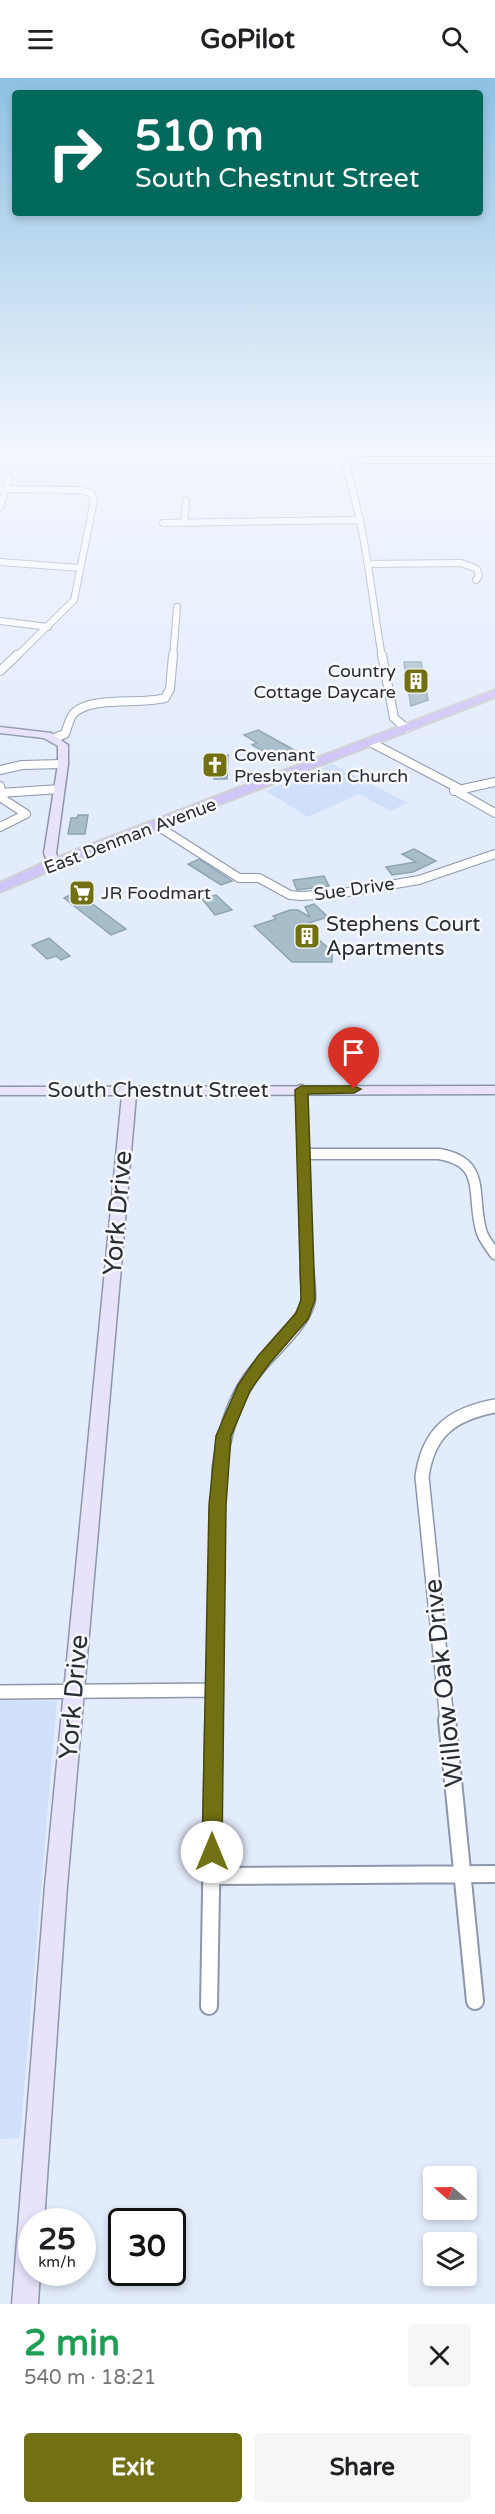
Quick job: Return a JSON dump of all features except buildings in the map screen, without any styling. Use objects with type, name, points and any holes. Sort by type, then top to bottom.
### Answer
[{"type":"main road","name":"East Denman Avenue","points":[[0,888],[53,864],[495,693]]},
{"type":"street","points":[[0,671],[74,600],[83,554]]},
{"type":"street","points":[[366,554],[371,596],[392,712],[397,722],[406,728]]},
{"type":"street","points":[[0,562],[80,568]]},
{"type":"street","points":[[368,564],[461,563],[477,569],[479,576],[476,580]]},
{"type":"street","points":[[54,738],[64,734],[73,714],[85,707],[151,703],[165,698],[170,689],[177,607]]},
{"type":"street","points":[[0,621],[48,627]]},
{"type":"street","points":[[0,730],[32,732],[54,738],[63,745],[60,789],[50,853],[53,864]]},
{"type":"street","points":[[366,744],[448,790],[458,792],[495,813]]},
{"type":"street","points":[[0,770],[22,765],[63,764]]},
{"type":"street","points":[[458,792],[495,782]]},
{"type":"street","points":[[0,827],[26,814],[3,799],[1,791],[60,789]]},
{"type":"street","name":"Sue Drive","points":[[156,825],[239,879],[259,878],[290,895],[301,896],[336,894],[419,880],[495,855]]},
{"type":"street","name":"York Drive","points":[[26,2304],[56,1886],[129,1090]]},
{"type":"street","points":[[209,2006],[218,1505],[224,1436],[243,1389],[263,1360],[303,1316],[308,1300],[301,1090]]},
{"type":"street","name":"South Chestnut Street","points":[[0,1091],[495,1090]]},
{"type":"street","points":[[304,1154],[439,1154],[460,1157],[471,1168],[481,1231],[495,1254]]},
{"type":"street","name":"Willow Oak Drive","points":[[475,2001],[424,1501],[423,1460],[437,1434],[451,1422],[471,1412],[495,1406]]},
{"type":"street","points":[[0,1692],[214,1690]]},
{"type":"street","points":[[212,1876],[495,1874]]},
{"type":"shaded area","points":[[332,764],[408,803],[390,811],[359,794],[308,817],[266,791]]},
{"type":"shaded area","points":[[0,1700],[57,1701],[20,2138],[0,2139]]},
{"type":"place","name":"Country Cottage Daycare","points":[[416,681]]},
{"type":"place","name":"Covenant Presbyterian Church","points":[[215,765]]},
{"type":"place","name":"JR Foodmart","points":[[82,893]]},
{"type":"place","name":"Stephens Court Apartments","points":[[307,936]]},
{"type":"route","points":[[212,1852],[219,1470],[224,1436],[231,1413],[243,1389],[263,1360],[303,1316],[308,1300],[301,1090],[354,1089]]}]
